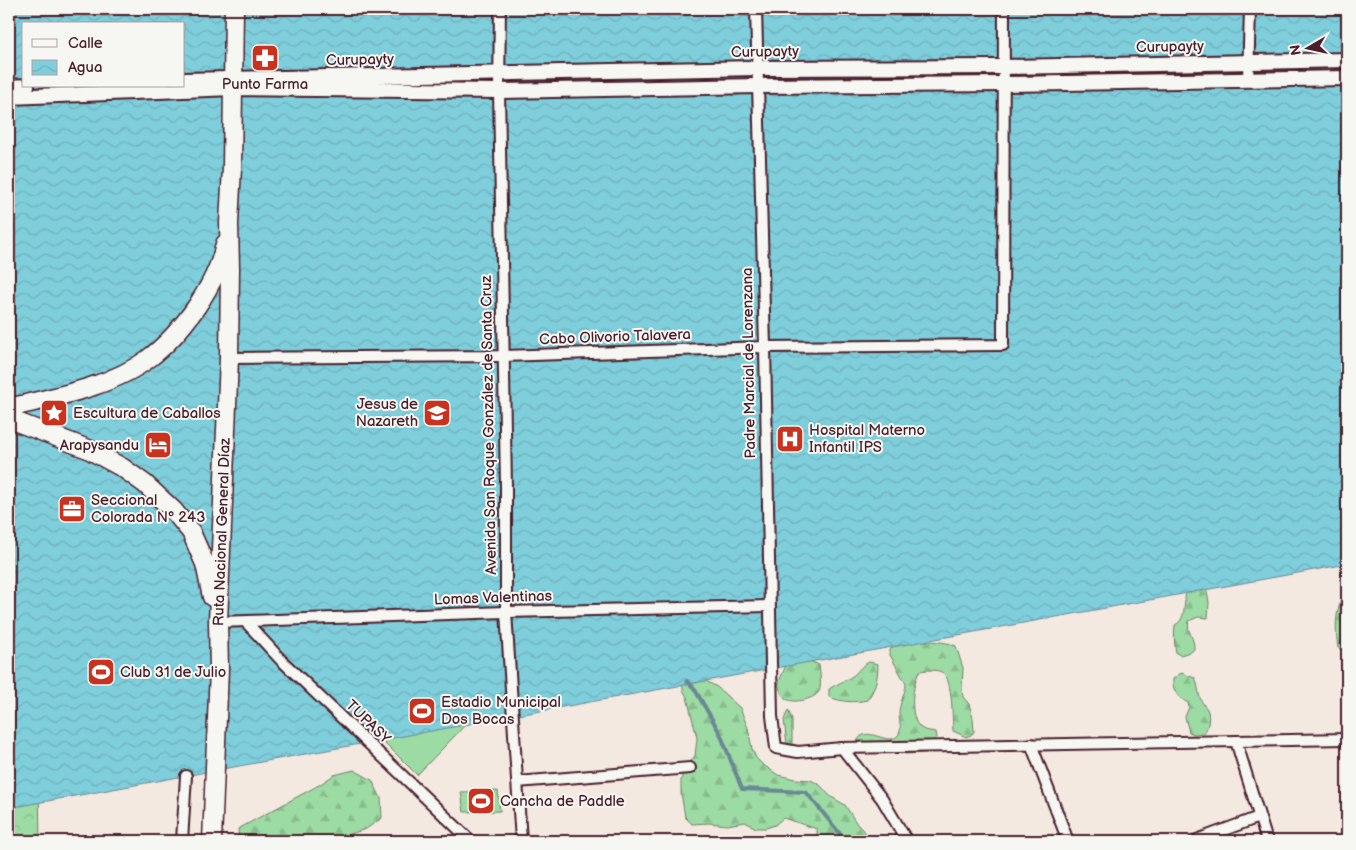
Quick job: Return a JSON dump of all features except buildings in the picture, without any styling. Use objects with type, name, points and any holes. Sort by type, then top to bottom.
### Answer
[{"type":"highway","points":[[9,408],[67,394],[101,383],[126,372],[148,359],[178,331],[204,295],[216,273],[224,251],[229,223],[232,168],[234,9]]},
{"type":"highway","name":"Ruta Nacional General Díaz","points":[[212,841],[219,669],[218,622],[229,358],[229,223]]},
{"type":"highway","points":[[9,419],[88,449],[123,468],[145,484],[173,510],[191,532],[206,564],[218,622]]},
{"type":"street","name":"Avenida San Roque González de Santa Cruz","points":[[500,9],[499,91],[506,612],[521,841]]},
{"type":"street","name":"Padre Marcial de Lorenzana","points":[[756,9],[772,716],[776,748],[798,752],[842,748]]},
{"type":"street","points":[[1004,9],[1004,84]]},
{"type":"street","points":[[1248,80],[1250,9]]},
{"type":"street","name":"Curupayty","points":[[185,86],[499,73],[757,68],[1004,67],[1347,60]]},
{"type":"street","name":"Curupayty","points":[[185,80],[499,91],[1347,78]]},
{"type":"street","name":"Cabo Olivorio Talavera","points":[[229,358],[504,356],[765,347],[1003,345],[1004,84]]},
{"type":"street","points":[[9,87],[22,86]]},
{"type":"street","name":"Curupayty","points":[[9,97],[153,88]]},
{"type":"street","name":"Lomas Valentinas","points":[[218,622],[506,612],[769,606]]},
{"type":"street","name":"TUPASY","points":[[246,622],[281,660],[471,841]]},
{"type":"street","points":[[842,748],[1347,739]]},
{"type":"street","points":[[1236,741],[1267,841]]},
{"type":"street","points":[[1031,744],[1068,841]]},
{"type":"street","points":[[842,748],[882,798],[907,841]]},
{"type":"street","points":[[517,782],[690,768]]},
{"type":"street","points":[[182,841],[186,776]]},
{"type":"street","points":[[1194,841],[1259,817]]},
{"type":"street","points":[[517,841],[520,830]]},
{"type":"green space","points":[[1201,585],[1207,592],[1209,602],[1208,618],[1198,617],[1189,621],[1188,625],[1194,649],[1191,652],[1180,655],[1176,653],[1175,649],[1175,625],[1183,615],[1186,592]]},
{"type":"green space","points":[[1347,588],[1347,653],[1338,648],[1336,627],[1340,605]]},
{"type":"green space","points":[[916,638],[956,646],[963,668],[963,697],[969,704],[974,732],[966,737],[953,731],[950,691],[946,677],[943,673],[935,670],[925,670],[920,671],[917,676],[913,691],[913,709],[914,717],[921,728],[936,732],[937,737],[934,751],[906,754],[856,744],[860,737],[865,735],[889,739],[895,738],[899,734],[899,710],[906,684],[890,655],[890,650],[893,646]]},
{"type":"green space","points":[[805,659],[819,665],[820,689],[815,696],[810,698],[799,701],[788,700],[782,695],[778,684],[786,665]]},
{"type":"green space","points":[[869,662],[878,664],[878,669],[874,688],[867,700],[848,702],[829,697],[829,689],[854,675],[862,666]]},
{"type":"green space","points":[[1181,673],[1195,678],[1200,698],[1207,709],[1208,721],[1204,733],[1194,734],[1189,732],[1185,717],[1189,707],[1188,703],[1176,693],[1173,683],[1173,679]]},
{"type":"green space","points":[[702,679],[717,687],[740,708],[748,728],[752,749],[756,758],[762,764],[778,775],[811,780],[820,785],[830,796],[845,805],[857,824],[873,841],[817,841],[817,829],[783,818],[775,825],[766,828],[756,828],[745,822],[727,825],[692,824],[685,817],[681,781],[683,771],[695,756],[697,738],[687,697],[683,690],[683,682]]},
{"type":"green space","points":[[348,706],[469,721],[417,775]]},
{"type":"green space","points":[[788,710],[792,719],[792,745],[787,745],[784,720]]},
{"type":"green space","points":[[354,770],[372,780],[381,798],[382,818],[366,829],[327,841],[239,841],[238,829],[334,775]]},
{"type":"green space","points":[[39,782],[40,841],[9,841],[9,783]]},
{"type":"green space","name":"Cancha de Paddle","points":[[498,791],[500,811],[464,812],[461,792]]},
{"type":"water","points":[[9,9],[1347,9],[1347,564],[9,808]]},
{"type":"waterway","points":[[687,681],[694,688],[720,733],[742,789],[806,792],[841,835],[842,841]]},
{"type":"place","name":"Punto Farma","points":[[265,58]]},
{"type":"place","name":"Escultura de Caballos","points":[[54,413]]},
{"type":"place","name":"Jesus de Nazareth","points":[[437,413]]},
{"type":"place","name":"Hospital Materno Infantil IPS","points":[[790,439]]},
{"type":"place","name":"Arapysandu","points":[[158,445]]},
{"type":"place","name":"Seccional Colorada Nº 243","points":[[72,509]]},
{"type":"place","name":"Club 31 de Julio","points":[[101,672]]},
{"type":"place","name":"Estadio Municipal Dos Bocas","points":[[422,711]]},
{"type":"place","name":"Cancha de Paddle","points":[[481,801]]}]
